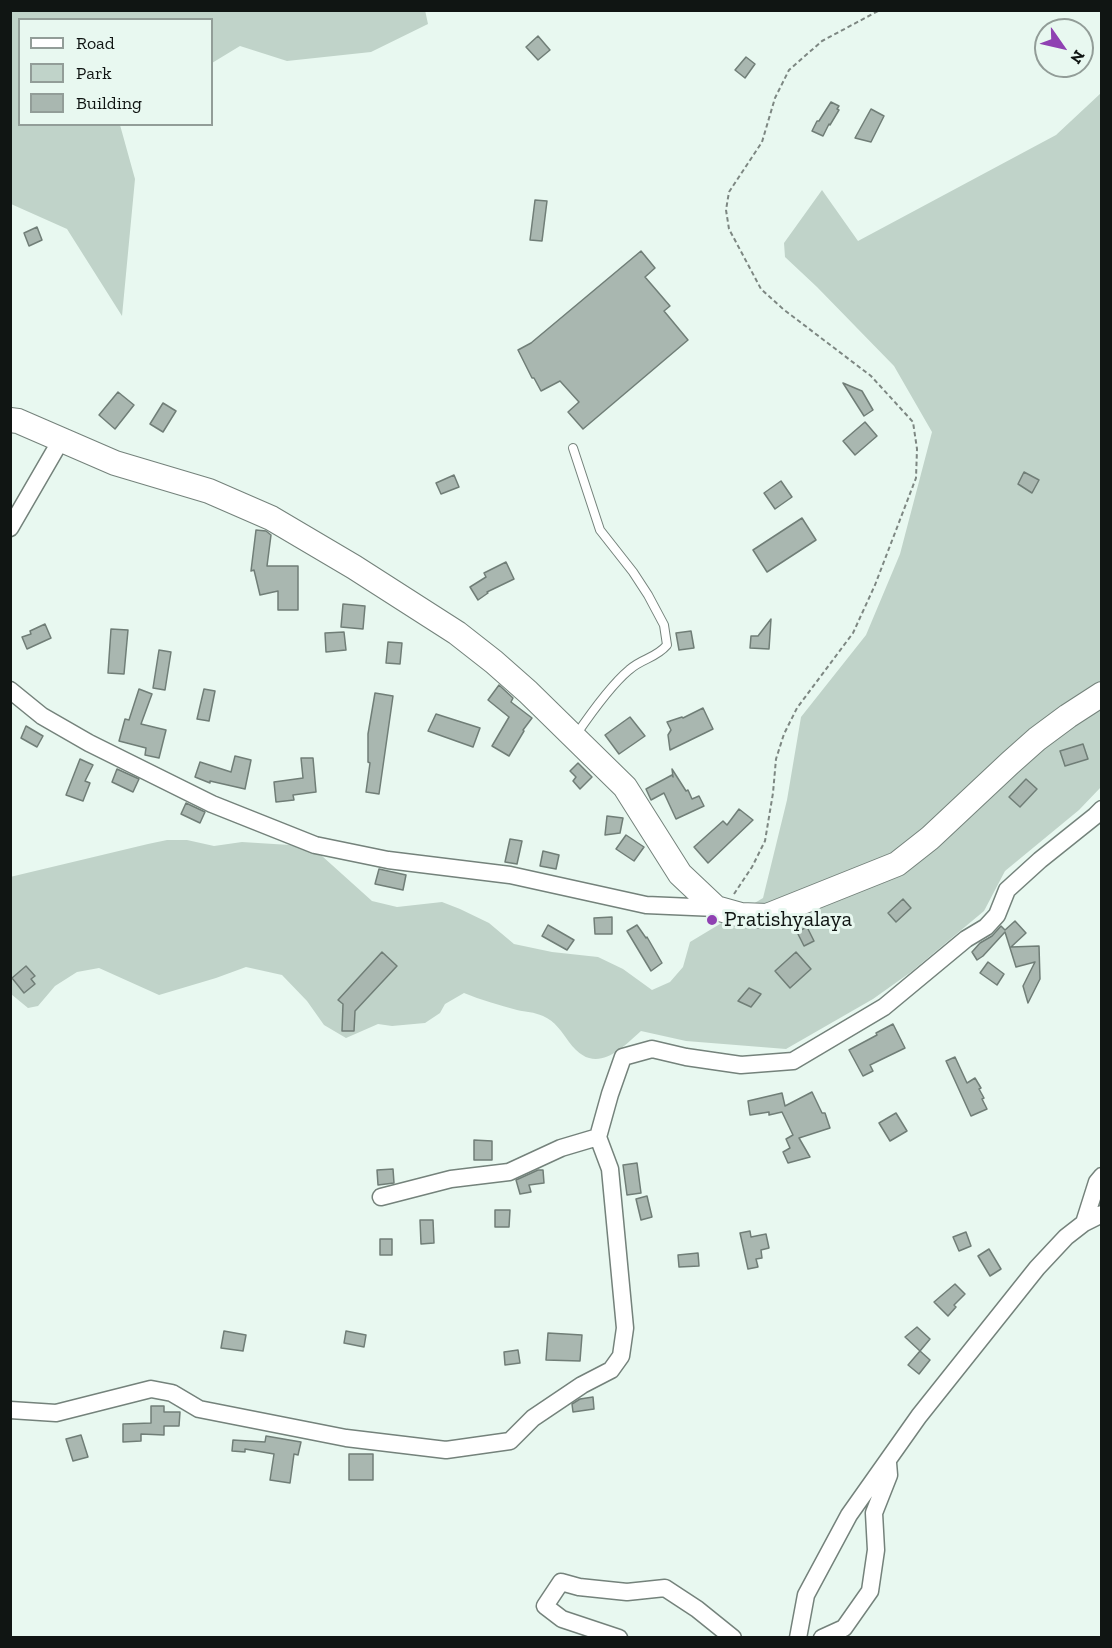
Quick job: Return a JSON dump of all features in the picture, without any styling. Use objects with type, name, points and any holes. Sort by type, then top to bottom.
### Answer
[{"type":"main road","points":[[10,420],[18,421],[115,463],[209,491],[271,518],[458,633],[494,662],[625,787],[680,874],[720,910],[741,915],[767,916],[897,864],[930,838],[1037,739],[1101,694]]},
{"type":"street","points":[[10,528],[61,440]]},
{"type":"street","points":[[10,690],[42,716],[89,743],[212,804],[315,845],[388,860],[510,875],[646,905],[720,910]]},
{"type":"street","points":[[10,1410],[56,1413],[151,1389],[172,1393],[200,1409],[346,1438],[446,1450],[510,1441],[533,1418],[582,1385],[611,1370],[621,1356],[625,1328],[610,1169],[598,1137],[623,1057],[652,1049],[686,1057],[741,1065],[793,1061],[884,1007],[966,939],[986,927],[997,915],[1007,890],[1101,809]]},
{"type":"street","points":[[381,1197],[450,1179],[509,1172],[561,1148],[598,1137]]},
{"type":"street","points":[[1084,1222],[1101,1176]]},
{"type":"street","points":[[798,1638],[806,1595],[849,1515],[919,1416],[1037,1268],[1066,1236],[1084,1222],[1101,1214]]},
{"type":"street","points":[[822,1638],[844,1628],[870,1591],[876,1550],[874,1513],[889,1475],[888,1461]]},
{"type":"street","points":[[619,1638],[562,1619],[545,1606],[561,1582],[579,1587],[627,1592],[665,1588],[697,1609],[733,1638]]},
{"type":"lane","points":[[573,448],[600,530],[648,595],[664,625],[667,645],[660,653],[642,660],[627,671],[608,692],[575,737]]},
{"type":"path","points":[[720,910],[752,867],[765,841],[776,759],[784,734],[797,708],[852,633],[875,585],[916,478],[917,449],[913,422],[871,376],[783,309],[761,289],[729,229],[726,210],[729,192],[762,142],[776,98],[789,70],[822,41],[880,10]]},
{"type":"green space","points":[[11,10],[425,10],[428,24],[371,52],[287,61],[240,46],[213,62],[213,18],[18,18],[18,126],[120,126],[135,179],[122,316],[67,229],[11,204]]},
{"type":"green space","points":[[1101,93],[1101,787],[1079,810],[1005,871],[984,911],[911,972],[873,999],[786,1049],[686,1041],[641,1031],[615,1053],[597,1059],[588,1058],[578,1052],[555,1024],[543,1016],[464,993],[445,1004],[440,1013],[425,1023],[392,1026],[378,1024],[346,1038],[324,1025],[307,1001],[282,975],[246,967],[159,995],[99,968],[77,972],[55,986],[38,1006],[28,1008],[11,994],[10,877],[167,840],[187,840],[214,846],[242,842],[290,845],[322,856],[372,901],[397,907],[442,902],[489,923],[514,944],[552,952],[598,957],[623,969],[652,990],[670,982],[683,967],[690,942],[763,898],[787,800],[801,717],[866,635],[900,554],[932,432],[894,366],[785,257],[784,243],[822,190],[858,241],[1056,135]]},
{"type":"building","points":[[538,36],[550,50],[538,60],[526,47]]},
{"type":"building","points":[[746,57],[755,64],[745,78],[735,70]]},
{"type":"building","points":[[831,102],[839,106],[837,109],[839,110],[823,136],[812,131]]},
{"type":"building","points":[[871,109],[884,116],[871,142],[855,138]]},
{"type":"building","points":[[535,200],[547,201],[542,241],[530,240]]},
{"type":"building","points":[[37,227],[42,240],[29,246],[24,233]]},
{"type":"building","points":[[641,251],[655,268],[645,277],[670,306],[664,311],[688,340],[583,429],[568,412],[579,402],[560,381],[541,391],[518,350],[531,343]]},
{"type":"building","points":[[843,383],[862,391],[873,410],[864,416]]},
{"type":"building","points":[[118,392],[134,405],[115,429],[99,415]]},
{"type":"building","points":[[163,403],[176,411],[163,432],[150,424]]},
{"type":"building","points":[[865,422],[877,436],[855,455],[843,441]]},
{"type":"building","points":[[1024,472],[1039,480],[1032,493],[1018,484]]},
{"type":"building","points":[[454,475],[459,487],[441,494],[436,483]]},
{"type":"building","points":[[781,481],[792,497],[775,509],[764,493]]},
{"type":"building","points":[[802,518],[816,540],[767,572],[753,550]]},
{"type":"building","points":[[256,530],[266,531],[271,535],[267,566],[298,566],[298,610],[278,610],[278,591],[260,595],[254,570],[251,571]]},
{"type":"building","points":[[506,562],[514,579],[487,592],[478,600],[470,587],[486,577],[484,573]]},
{"type":"building","points":[[343,604],[365,606],[363,629],[341,627]]},
{"type":"building","points":[[771,619],[769,649],[750,648],[751,636],[758,636]]},
{"type":"building","points":[[45,624],[51,638],[27,649],[22,637],[31,634],[30,631]]},
{"type":"building","points":[[111,629],[128,630],[124,674],[108,673]]},
{"type":"building","points":[[691,631],[694,648],[679,650],[676,633]]},
{"type":"building","points":[[344,632],[346,650],[326,652],[325,633]]},
{"type":"building","points":[[388,642],[402,643],[400,664],[386,663]]},
{"type":"building","points":[[159,650],[171,652],[165,690],[153,688]]},
{"type":"building","points":[[499,685],[513,698],[511,702],[532,718],[509,756],[492,746],[509,717],[488,700]]},
{"type":"building","points":[[139,689],[152,694],[141,724],[166,730],[159,758],[145,755],[146,748],[119,741],[125,719],[129,720]]},
{"type":"building","points":[[204,689],[215,691],[209,721],[197,719]]},
{"type":"building","points":[[375,693],[393,696],[379,794],[366,792],[370,763],[368,762],[368,734]]},
{"type":"building","points":[[703,708],[713,729],[670,750],[668,735],[671,730],[667,722],[683,718]]},
{"type":"building","points":[[436,714],[480,728],[473,747],[428,731]]},
{"type":"building","points":[[630,717],[645,736],[619,754],[605,735]]},
{"type":"building","points":[[26,726],[43,736],[37,747],[21,738]]},
{"type":"building","points":[[1083,744],[1088,759],[1065,766],[1060,751]]},
{"type":"building","points":[[235,756],[251,760],[245,789],[210,781],[210,783],[195,777],[200,762],[231,772]]},
{"type":"building","points":[[301,758],[313,758],[316,792],[293,795],[294,800],[276,802],[274,782],[303,778]]},
{"type":"building","points":[[80,759],[93,765],[85,781],[90,783],[83,801],[66,795]]},
{"type":"building","points":[[578,763],[592,777],[580,789],[573,781],[576,777],[570,771]]},
{"type":"building","points":[[117,769],[139,779],[133,792],[112,782]]},
{"type":"building","points":[[672,769],[692,799],[699,796],[704,806],[676,819],[664,793],[651,800],[646,789],[672,775],[673,777]]},
{"type":"building","points":[[1026,779],[1037,789],[1020,807],[1009,797]]},
{"type":"building","points":[[186,803],[205,812],[200,823],[181,814]]},
{"type":"building","points":[[739,809],[753,820],[708,863],[694,847],[723,821],[727,825]]},
{"type":"building","points":[[607,816],[623,818],[620,833],[605,835]]},
{"type":"building","points":[[626,835],[644,847],[634,861],[616,849]]},
{"type":"building","points":[[510,839],[522,841],[517,864],[505,862]]},
{"type":"building","points":[[543,851],[559,855],[556,869],[540,866]]},
{"type":"building","points":[[379,869],[406,875],[403,890],[375,884]]},
{"type":"building","points":[[903,899],[911,908],[896,922],[888,913]]},
{"type":"building","points":[[612,917],[612,934],[595,934],[594,918]]},
{"type":"building","points":[[1015,921],[1026,933],[1011,947],[1039,946],[1040,979],[1028,1003],[1023,986],[1035,962],[1016,967],[1005,932],[977,960],[972,952],[1001,926],[1005,930]]},
{"type":"building","points":[[548,925],[574,940],[567,950],[542,936]]},
{"type":"building","points":[[637,925],[662,963],[651,971],[627,931]]},
{"type":"building","points":[[807,927],[814,941],[804,946],[797,932]]},
{"type":"building","points":[[382,952],[397,966],[355,1011],[354,1031],[342,1031],[343,1004],[338,1000]]},
{"type":"building","points":[[796,952],[811,969],[790,988],[775,971]]},
{"type":"building","points":[[988,962],[1004,974],[997,985],[980,973]]},
{"type":"building","points":[[26,966],[35,976],[31,979],[35,984],[24,993],[12,978]]},
{"type":"building","points":[[749,988],[761,994],[751,1007],[738,1001]]},
{"type":"building","points":[[893,1024],[905,1048],[870,1065],[873,1071],[863,1076],[849,1050]]},
{"type":"building","points":[[955,1057],[967,1083],[975,1078],[981,1088],[979,1089],[987,1109],[971,1116],[946,1061]]},
{"type":"building","points":[[812,1092],[822,1113],[825,1113],[830,1128],[799,1138],[810,1157],[788,1163],[783,1152],[790,1148],[786,1139],[793,1135],[782,1112],[750,1115],[748,1101],[782,1093],[785,1106]]},
{"type":"building","points":[[896,1113],[907,1131],[890,1141],[879,1123]]},
{"type":"building","points":[[474,1140],[492,1141],[492,1160],[474,1160]]},
{"type":"building","points":[[637,1163],[641,1193],[627,1195],[623,1165]]},
{"type":"building","points":[[393,1169],[394,1183],[378,1185],[377,1170]]},
{"type":"building","points":[[543,1170],[544,1183],[529,1185],[531,1192],[520,1194],[516,1180]]},
{"type":"building","points":[[647,1196],[652,1217],[641,1220],[636,1199]]},
{"type":"building","points":[[495,1210],[510,1210],[509,1227],[495,1227]]},
{"type":"building","points":[[420,1220],[433,1220],[434,1243],[421,1244]]},
{"type":"building","points":[[750,1231],[751,1237],[766,1234],[769,1248],[761,1250],[762,1258],[756,1259],[758,1267],[748,1269],[740,1233]]},
{"type":"building","points":[[966,1232],[971,1246],[959,1251],[953,1237]]},
{"type":"building","points":[[380,1239],[392,1239],[392,1255],[380,1255]]},
{"type":"building","points":[[989,1249],[1001,1269],[990,1276],[978,1256]]},
{"type":"building","points":[[698,1253],[699,1266],[679,1267],[678,1255]]},
{"type":"building","points":[[955,1284],[965,1294],[954,1305],[956,1307],[948,1316],[934,1302]]},
{"type":"building","points":[[917,1327],[930,1339],[920,1351],[905,1337]]},
{"type":"building","points":[[224,1331],[246,1335],[243,1351],[221,1348]]},
{"type":"building","points":[[346,1331],[366,1335],[364,1347],[344,1343]]},
{"type":"building","points":[[548,1333],[582,1335],[580,1361],[546,1360]]},
{"type":"building","points":[[518,1350],[520,1363],[505,1365],[504,1352]]},
{"type":"building","points":[[920,1351],[930,1360],[919,1374],[908,1365]]},
{"type":"building","points":[[593,1397],[594,1409],[573,1412],[572,1404],[580,1399]]},
{"type":"building","points":[[151,1406],[164,1406],[164,1412],[180,1412],[179,1426],[164,1426],[164,1435],[141,1434],[141,1441],[123,1442],[123,1424],[151,1423]]},
{"type":"building","points":[[81,1435],[88,1457],[73,1461],[66,1439]]},
{"type":"building","points":[[266,1436],[301,1442],[298,1455],[294,1454],[290,1483],[270,1480],[274,1454],[245,1449],[245,1452],[232,1451],[233,1440],[265,1442]]},
{"type":"building","points":[[349,1454],[373,1454],[373,1480],[349,1480]]},
{"type":"place","name":"Pratishyalaya","points":[[712,920]]}]
